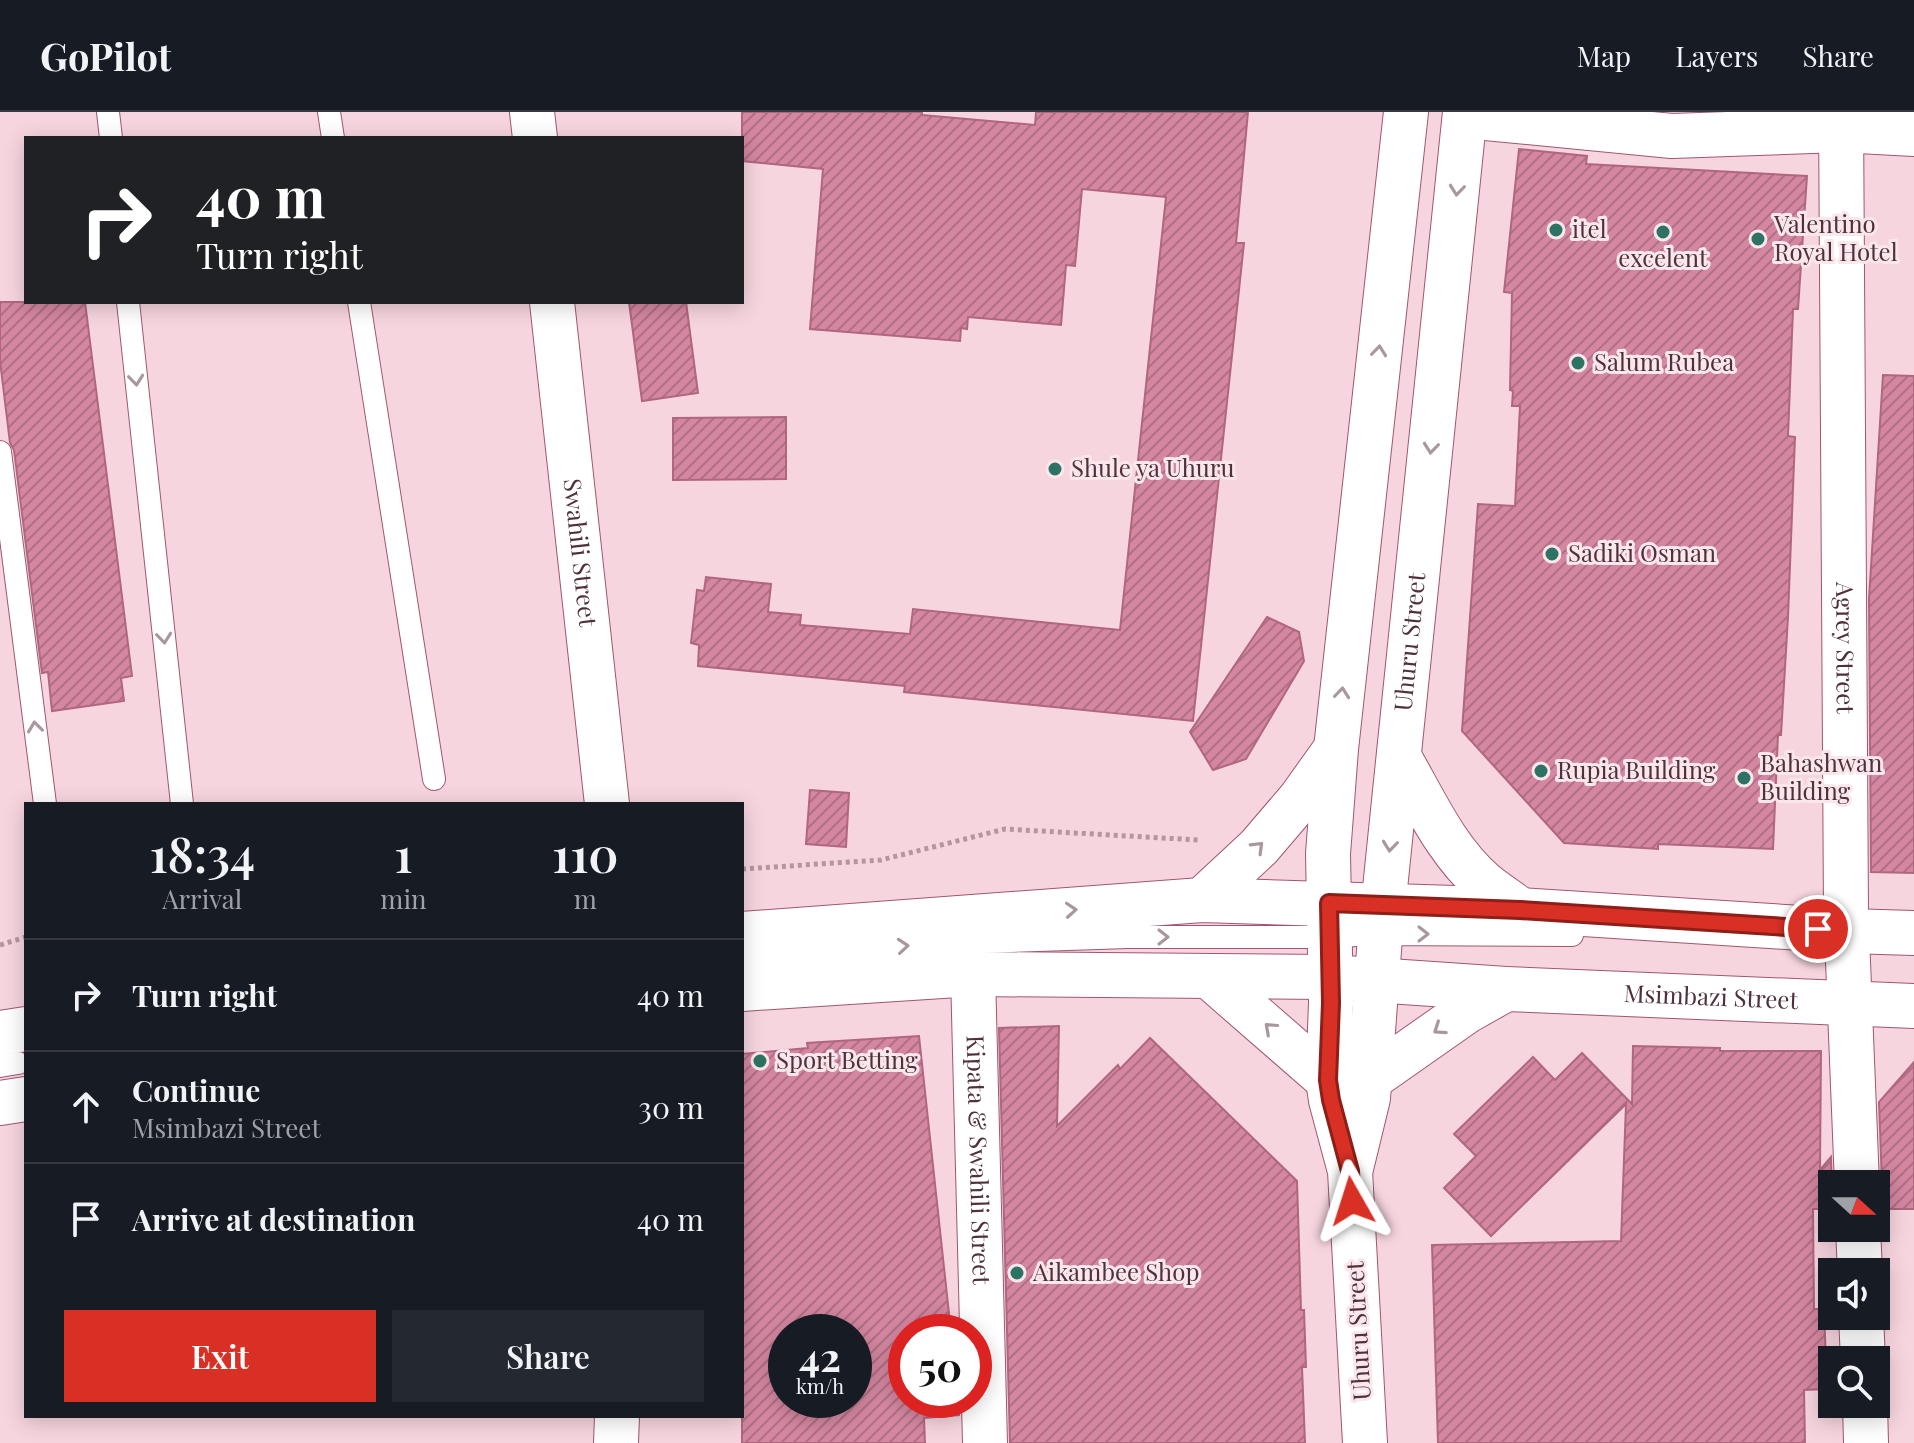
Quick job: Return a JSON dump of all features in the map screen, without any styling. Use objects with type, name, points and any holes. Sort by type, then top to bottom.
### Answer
[{"type":"street","points":[[532,112],[535,136]]},
{"type":"street","name":"Uhuru Street","points":[[1365,1443],[1350,1171],[1349,1080],[1330,946],[1328,854],[1336,749],[1406,112]]},
{"type":"street","points":[[1465,114],[1672,136],[1841,121],[1914,134]]},
{"type":"street","name":"Uhuru Street","points":[[1349,1080],[1381,948],[1465,114]]},
{"type":"street","name":"Agrey Street","points":[[1841,121],[1849,968],[1856,1170]]},
{"type":"street","name":"Swahili Street","points":[[552,304],[607,802]]},
{"type":"street","points":[[1202,900],[1259,847],[1300,799],[1336,749]]},
{"type":"street","points":[[1399,757],[1438,827],[1461,859],[1484,883],[1520,910]]},
{"type":"street","points":[[744,934],[1202,900],[1330,946],[1381,948]]},
{"type":"street","name":"Msimbazi Street","points":[[1381,948],[1520,910],[1849,968],[1914,1006]]},
{"type":"street","name":"Msimbazi Street","points":[[1381,948],[1506,989],[1849,968],[1914,933]]},
{"type":"street","points":[[744,989],[973,974],[1211,978],[1330,946],[1381,948]]},
{"type":"street","name":"Kipata & Swahili Street","points":[[973,974],[985,1443]]},
{"type":"street","points":[[1211,978],[1349,1080],[1506,989]]},
{"type":"street","points":[[0,1103],[17,1059]]},
{"type":"street","points":[[616,1443],[617,1418]]},
{"type":"street","points":[[1865,1418],[1866,1443]]},
{"type":"lane","points":[[108,112],[111,136]]},
{"type":"lane","points":[[329,112],[333,136]]},
{"type":"lane","points":[[128,304],[182,802]]},
{"type":"lane","points":[[359,304],[434,779]]},
{"type":"lane","points":[[0,452],[45,802]]},
{"type":"lane","points":[[1381,948],[1551,934],[1849,968],[1914,991]]},
{"type":"lane","points":[[744,959],[949,943],[1128,937],[1330,946]]},
{"type":"lane","points":[[744,977],[981,960],[1158,956],[1330,946]]},
{"type":"lane","points":[[1381,948],[1715,980],[1849,968],[1914,952]]},
{"type":"path","points":[[744,869],[881,860],[1005,829],[1211,841],[1259,847]]},
{"type":"path","points":[[0,945],[24,938]]},
{"type":"building","points":[[742,112],[922,112],[922,115],[1035,125],[1036,112],[1248,112],[1236,243],[1244,243],[1193,721],[904,692],[905,686],[698,666],[699,645],[691,643],[697,590],[704,591],[706,577],[771,584],[768,612],[801,615],[800,625],[910,634],[913,609],[1120,630],[1166,197],[1082,189],[1075,266],[1066,265],[1061,325],[968,317],[967,329],[961,328],[960,341],[810,329],[823,169],[744,161]]},
{"type":"building","points":[[1519,149],[1587,156],[1586,164],[1807,176],[1798,309],[1793,309],[1788,436],[1795,437],[1788,617],[1773,849],[1658,844],[1658,849],[1564,843],[1462,731],[1478,504],[1515,506],[1520,406],[1512,406],[1512,293],[1504,292]]},
{"type":"building","points":[[0,302],[85,304],[132,676],[121,678],[124,701],[52,711],[48,672],[42,673],[0,361]]},
{"type":"building","points":[[629,304],[686,304],[698,393],[642,401]]},
{"type":"building","points":[[1883,375],[1914,376],[1914,873],[1871,872],[1869,599]]},
{"type":"building","points":[[786,417],[786,479],[673,480],[673,418]]},
{"type":"building","points":[[1267,617],[1299,632],[1304,661],[1246,759],[1213,770],[1190,732]]},
{"type":"building","points":[[810,790],[849,793],[846,847],[806,844]]},
{"type":"building","points":[[1059,1026],[1057,1126],[1150,1038],[1297,1181],[1306,1367],[1302,1367],[1305,1443],[1010,1443],[999,1028]]},
{"type":"building","points":[[919,1036],[949,1314],[888,1314],[888,1418],[924,1418],[925,1443],[742,1443],[744,1054],[808,1048],[807,1043]]},
{"type":"building","points":[[1633,1046],[1720,1048],[1720,1051],[1821,1051],[1820,1170],[1818,1209],[1813,1209],[1814,1309],[1818,1309],[1818,1330],[1825,1330],[1825,1346],[1818,1346],[1818,1389],[1804,1390],[1805,1443],[1438,1443],[1432,1245],[1621,1241],[1626,1104],[1491,1236],[1444,1188],[1476,1156],[1454,1134],[1533,1057],[1555,1080],[1582,1053],[1632,1104]]},
{"type":"building","points":[[1914,1062],[1914,1209],[1890,1209],[1890,1170],[1882,1170],[1879,1102]]},
{"type":"building","points":[[1831,1157],[1831,1170],[1820,1170]]},
{"type":"place","name":"itel","points":[[1556,230]]},
{"type":"place","name":"excelent","points":[[1663,232]]},
{"type":"place","name":"Valentino Royal Hotel","points":[[1758,239]]},
{"type":"place","name":"Salum Rubea","points":[[1578,363]]},
{"type":"place","name":"Shule ya Uhuru","points":[[1055,469]]},
{"type":"place","name":"Sadiki Osman","points":[[1552,554]]},
{"type":"place","name":"Rupia Building","points":[[1541,771]]},
{"type":"place","name":"Bahashwan Building","points":[[1744,778]]},
{"type":"place","name":"Sport Betting","points":[[760,1061]]},
{"type":"place","name":"Aikambee Shop","points":[[1017,1273]]},
{"type":"route","points":[[1352,1201],[1350,1171],[1328,1080],[1331,1003],[1329,903],[1520,910],[1818,929]]}]
